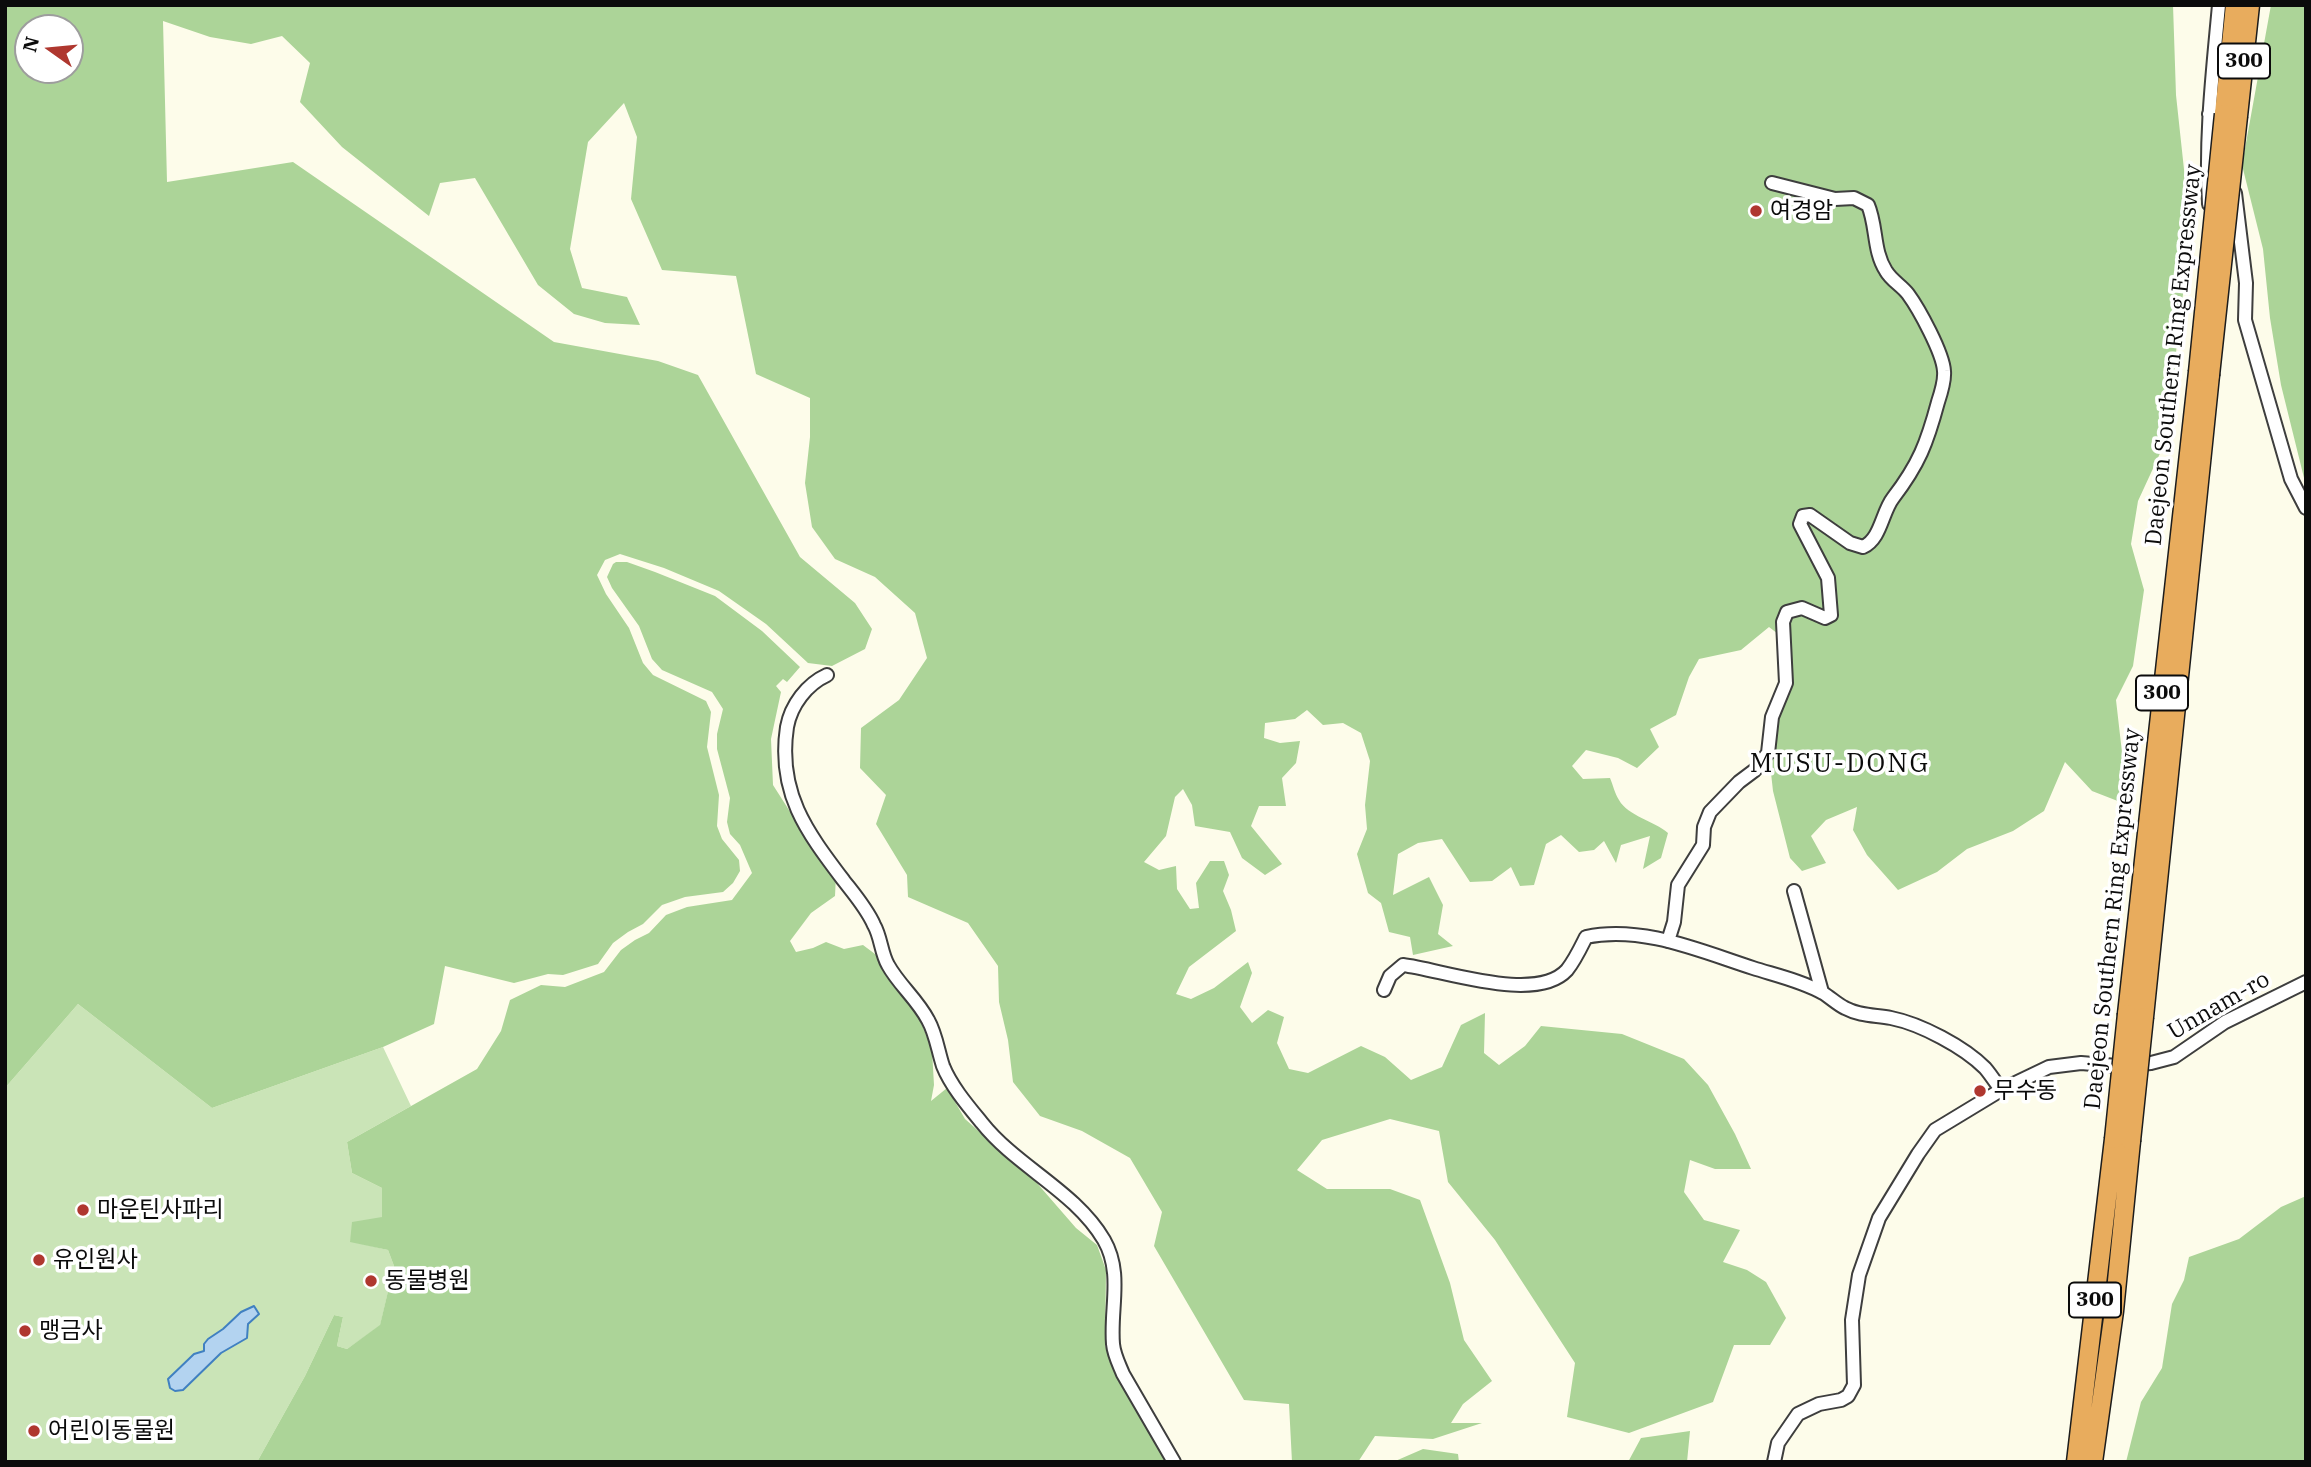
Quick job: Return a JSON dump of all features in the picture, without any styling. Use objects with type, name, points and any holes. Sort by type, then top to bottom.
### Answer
[{"type":"highway","name":"Daejeon Southern Ring Expressway","points":[[2076,1462],[2123,1140],[2204,373],[2235,5]]},
{"type":"highway","name":"Daejeon Southern Ring Expressway","points":[[2224,114],[2250,5]]},
{"type":"highway","name":"Daejeon Southern Ring Expressway","points":[[2093,1462],[2114,1311],[2123,1140]]},
{"type":"street","points":[[2219,5],[2224,114],[2246,283],[2245,320],[2291,479],[2306,508]]},
{"type":"street","points":[[2224,114],[2206,167],[2209,209],[2220,238],[2246,283]]},
{"type":"street","points":[[1668,941],[1674,922],[1678,885],[1703,845],[1704,827],[1710,812],[1739,782],[1755,770],[1768,753],[1772,717],[1786,683],[1783,622],[1787,612],[1802,608],[1825,618],[1831,615],[1828,578],[1800,524],[1803,516],[1810,515],[1850,542],[1863,547],[1868,545],[1879,528],[1889,503],[1922,456],[1944,371],[1937,347],[1920,314],[1907,293],[1886,272],[1877,252],[1873,218],[1868,205],[1854,198],[1835,199],[1772,183]]},
{"type":"street","points":[[827,675],[809,686],[789,717],[785,744],[786,765],[792,795],[802,821],[875,925],[886,963],[913,995],[929,1022],[951,1082],[996,1138],[1095,1225],[1106,1243],[1112,1257],[1116,1282],[1113,1343],[1116,1359],[1174,1462]]},
{"type":"street","points":[[1794,891],[1822,992]]},
{"type":"street","points":[[1384,990],[1390,976],[1403,965],[1488,982],[1519,985],[1548,983],[1566,971],[1587,937],[1599,934],[1642,936],[1668,941],[1784,978],[1822,992],[1843,1007],[1862,1015],[1891,1018],[1917,1026],[1984,1068],[2001,1090]]},
{"type":"street","name":"Unnam-ro","points":[[1774,1462],[1777,1443],[1798,1414],[1819,1404],[1841,1400],[1854,1385],[1852,1320],[1859,1275],[1878,1218],[1935,1130],[2001,1090],[2049,1067],[2081,1063],[2117,1066],[2151,1063],[2174,1057],[2225,1022],[2306,982]]},
{"type":"green space","points":[[5,5],[2173,5],[2176,95],[2186,188],[2194,211],[2168,436],[2138,501],[2131,544],[2144,590],[2133,666],[2116,700],[2128,805],[2092,791],[2065,762],[2044,811],[2013,831],[1967,849],[1937,872],[1898,890],[1867,855],[1853,830],[1857,807],[1826,820],[1811,836],[1826,863],[1802,871],[1790,858],[1771,773],[1777,717],[1791,680],[1790,643],[1769,627],[1741,650],[1699,659],[1689,677],[1676,715],[1650,729],[1659,747],[1637,768],[1618,758],[1586,750],[1572,766],[1583,779],[1610,778],[1623,806],[1668,833],[1661,858],[1643,869],[1650,836],[1621,845],[1616,863],[1604,841],[1594,850],[1579,852],[1561,835],[1546,844],[1534,885],[1520,886],[1511,867],[1492,881],[1470,882],[1442,839],[1418,843],[1398,854],[1393,895],[1429,877],[1443,905],[1438,934],[1453,946],[1413,955],[1410,937],[1389,932],[1381,903],[1368,893],[1357,854],[1367,829],[1365,805],[1370,761],[1361,733],[1343,723],[1323,725],[1307,710],[1295,719],[1265,723],[1264,738],[1280,743],[1300,741],[1296,763],[1282,778],[1286,806],[1259,806],[1251,826],[1282,864],[1265,875],[1242,858],[1230,832],[1195,826],[1192,805],[1183,789],[1175,797],[1166,836],[1144,862],[1159,870],[1176,866],[1177,889],[1190,909],[1199,908],[1196,883],[1210,861],[1224,861],[1229,875],[1223,891],[1236,931],[1189,967],[1176,994],[1191,999],[1214,988],[1248,962],[1252,973],[1240,1007],[1252,1023],[1268,1010],[1284,1017],[1277,1043],[1289,1069],[1308,1073],[1361,1046],[1385,1057],[1411,1080],[1442,1067],[1461,1025],[1485,1013],[1484,1053],[1499,1065],[1525,1046],[1541,1026],[1622,1034],[1684,1059],[1708,1085],[1751,1169],[1715,1169],[1690,1160],[1684,1192],[1704,1220],[1740,1230],[1723,1262],[1747,1270],[1766,1282],[1786,1318],[1770,1345],[1734,1345],[1713,1402],[1629,1433],[1567,1417],[1575,1363],[1495,1240],[1448,1182],[1439,1131],[1390,1119],[1322,1140],[1297,1170],[1327,1189],[1390,1189],[1420,1200],[1450,1283],[1464,1340],[1492,1381],[1463,1404],[1451,1423],[1482,1423],[1433,1439],[1375,1436],[1358,1462],[1292,1462],[1289,1404],[1244,1400],[1154,1246],[1162,1212],[1130,1158],[1082,1131],[1040,1116],[1013,1082],[1008,1040],[999,1002],[998,966],[968,923],[908,897],[907,875],[876,824],[886,795],[860,768],[861,728],[899,700],[927,658],[915,613],[875,577],[835,559],[812,527],[805,483],[810,437],[810,398],[756,374],[736,276],[662,270],[631,199],[637,137],[624,103],[588,142],[570,249],[582,288],[627,297],[640,325],[605,323],[574,314],[538,285],[475,178],[440,183],[429,216],[342,147],[300,102],[310,63],[282,36],[251,44],[210,37],[163,21],[167,182],[293,162],[554,342],[658,361],[698,375],[800,557],[855,603],[872,629],[865,649],[832,666],[808,663],[766,624],[719,591],[664,568],[620,554],[605,560],[597,575],[606,594],[629,628],[643,663],[653,675],[706,701],[711,712],[707,747],[719,795],[717,826],[722,839],[739,860],[740,871],[733,883],[723,892],[685,897],[662,905],[643,924],[613,943],[598,964],[563,975],[548,974],[514,983],[445,966],[434,1024],[383,1047],[212,1108],[78,1004],[5,1088]]},
{"type":"green space","points":[[2271,5],[2306,5],[2306,486],[2281,385],[2270,318],[2263,249],[2242,165]]},
{"type":"green space","points":[[616,562],[627,562],[715,596],[762,631],[800,667],[787,682],[783,679],[776,686],[781,692],[771,739],[773,785],[810,843],[836,875],[835,896],[811,913],[790,941],[796,952],[826,942],[844,949],[863,945],[875,954],[917,1012],[932,1050],[934,1085],[931,1101],[947,1088],[965,1119],[1036,1182],[1076,1228],[1097,1245],[1106,1270],[1105,1345],[1115,1374],[1168,1462],[257,1462],[305,1376],[334,1315],[343,1317],[337,1346],[347,1349],[380,1325],[394,1266],[388,1250],[350,1242],[352,1222],[382,1217],[382,1188],[352,1173],[347,1142],[477,1069],[501,1031],[510,1000],[541,985],[565,987],[604,972],[621,950],[649,933],[666,915],[687,907],[732,900],[752,873],[740,845],[730,834],[727,822],[730,798],[717,749],[717,734],[723,709],[712,692],[662,670],[652,659],[639,626],[607,577]]},
{"type":"green space","points":[[78,1004],[212,1108],[383,1047],[411,1106],[347,1142],[352,1173],[382,1188],[382,1217],[350,1241],[388,1250],[394,1266],[380,1326],[347,1349],[337,1346],[343,1317],[334,1315],[305,1376],[257,1462],[5,1462],[5,1088]]},
{"type":"green space","points":[[2306,1196],[2306,1462],[2126,1462],[2141,1402],[2162,1368],[2172,1304],[2184,1280],[2189,1257],[2239,1239],[2281,1207]]},
{"type":"green space","points":[[1690,1431],[1687,1462],[1628,1462],[1641,1438]]},
{"type":"green space","points":[[1423,1449],[1458,1454],[1459,1462],[1393,1462]]},
{"type":"water","points":[[254,1306],[259,1314],[248,1324],[247,1338],[221,1353],[183,1390],[175,1391],[170,1388],[168,1379],[194,1354],[204,1351],[204,1344],[208,1339],[241,1312]]},
{"type":"place","name":"여경암","points":[[1756,211]]},
{"type":"place","name":"무수동","points":[[1980,1091]]},
{"type":"place","name":"마운틴사파리","points":[[83,1210]]},
{"type":"place","name":"유인원사","points":[[39,1260]]},
{"type":"place","name":"동물병원","points":[[371,1281]]},
{"type":"place","name":"맹금사","points":[[25,1331]]},
{"type":"place","name":"어린이동물원","points":[[34,1431]]},
{"type":"district","name":"MUSU-DONG","points":[[1840,764]]}]
